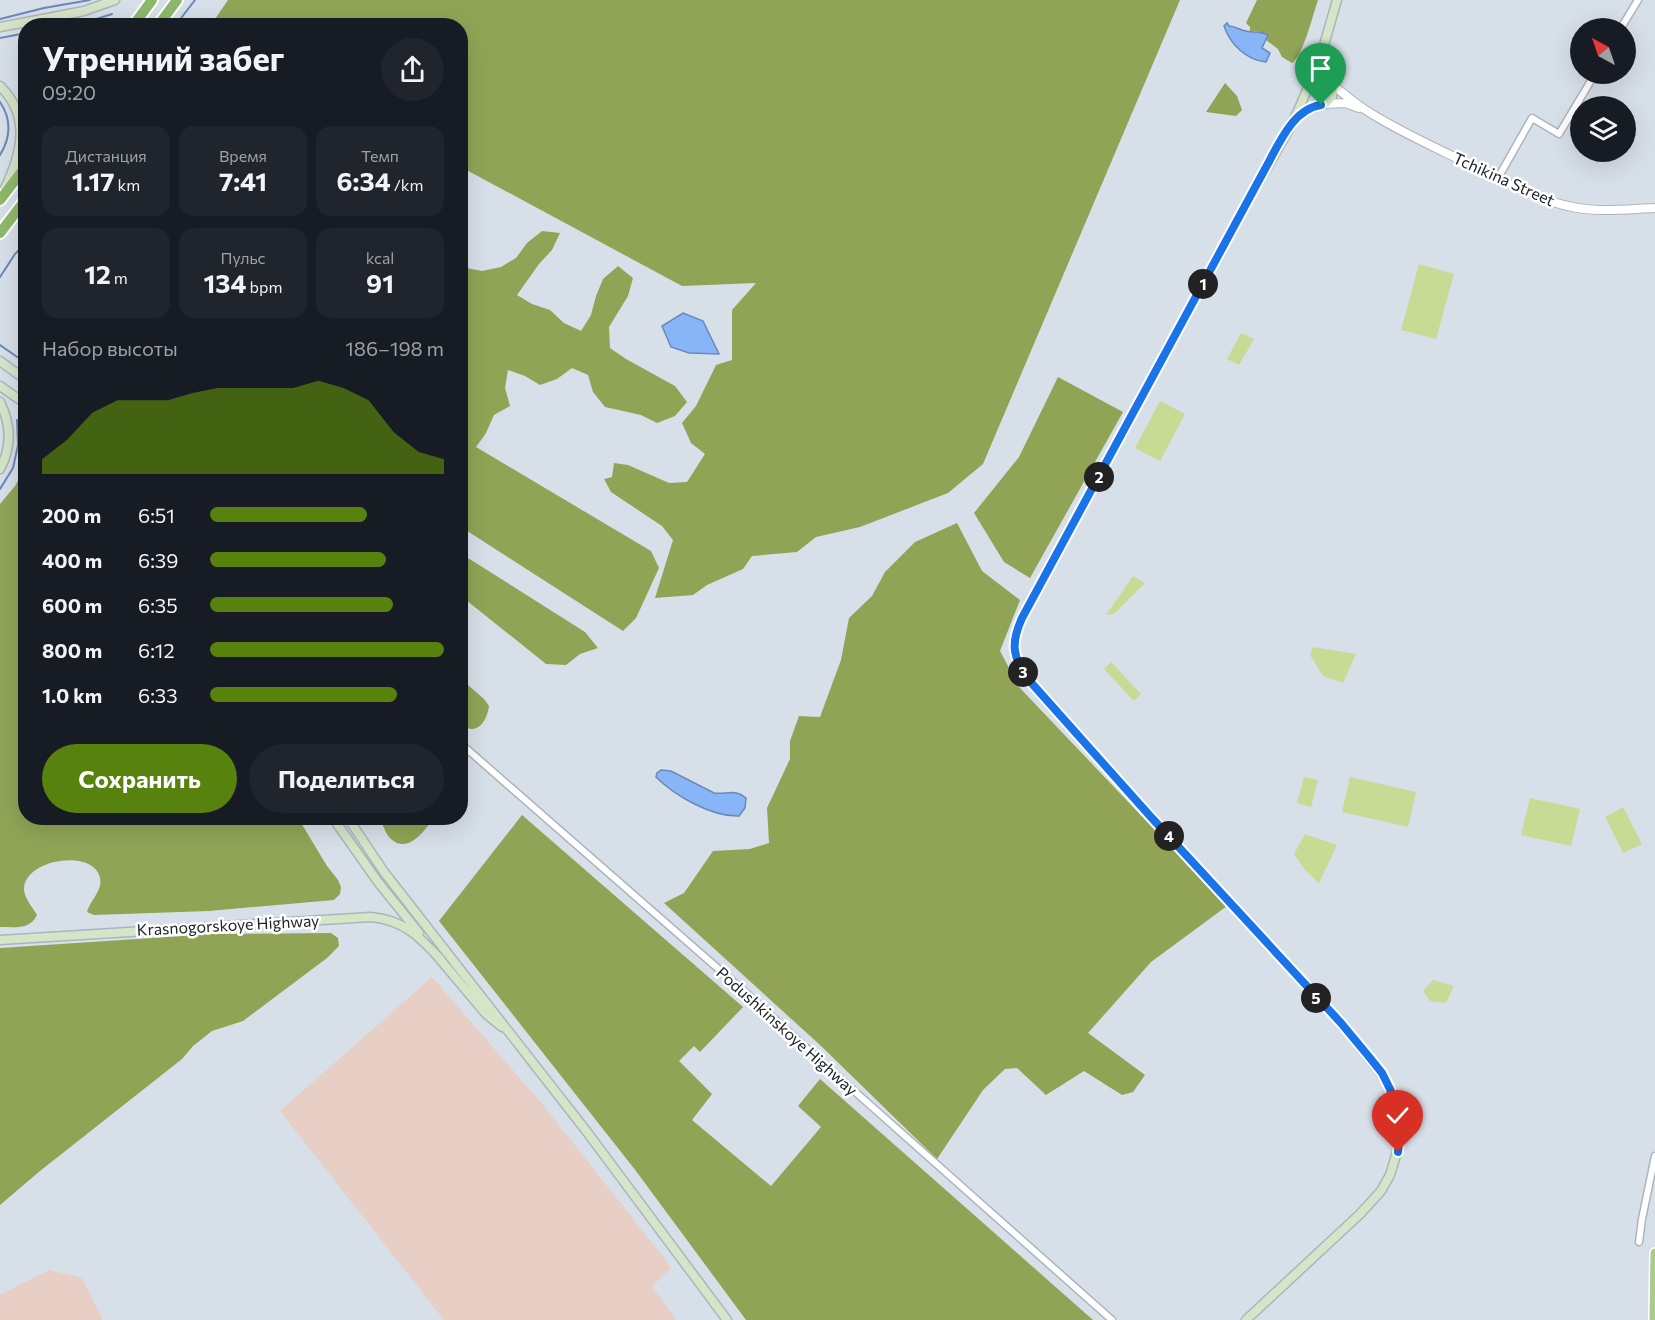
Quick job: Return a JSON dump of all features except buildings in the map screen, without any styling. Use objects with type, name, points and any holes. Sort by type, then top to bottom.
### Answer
[{"type":"highway","points":[[139,18],[152,0]]},
{"type":"highway","points":[[165,18],[177,0]]},
{"type":"highway","points":[[0,198],[18,176]]},
{"type":"highway","points":[[0,233],[18,209]]},
{"type":"main road","points":[[47,18],[84,11],[115,0]]},
{"type":"main road","points":[[1246,1320],[1360,1214],[1381,1191],[1390,1175],[1398,1152],[1400,1130],[1390,1089],[1382,1073],[1341,1023],[1035,686],[1021,669],[1014,642],[1022,618],[1292,124],[1322,52],[1336,0]]},
{"type":"main road","points":[[0,27],[18,24]]},
{"type":"main road","points":[[1292,124],[1307,110],[1323,104],[1332,97],[1333,92],[1323,67],[1322,52]]},
{"type":"main road","points":[[1323,104],[1312,103],[1309,99],[1308,87],[1319,78],[1330,83]]},
{"type":"main road","points":[[0,86],[7,93],[18,113]]},
{"type":"main road","points":[[0,198],[18,154]]},
{"type":"main road","points":[[8,222],[18,214]]},
{"type":"main road","points":[[0,361],[18,374]]},
{"type":"main road","points":[[0,386],[18,398]]},
{"type":"main road","points":[[0,402],[8,423],[9,437],[7,451],[0,469]]},
{"type":"main road","points":[[338,825],[378,882],[441,960],[486,1014],[514,1037]]},
{"type":"main road","points":[[353,825],[384,872],[514,1037],[727,1320]]},
{"type":"main road","name":"Krasnogorskoye Highway","points":[[0,940],[371,917],[388,920],[405,927],[420,938],[441,960]]},
{"type":"main road","points":[[1654,1320],[1655,1253]]},
{"type":"street","points":[[1627,18],[1638,0]]},
{"type":"street","name":"Tchikina Street","points":[[1330,83],[1364,109]]},
{"type":"street","points":[[1498,178],[1532,118],[1559,134],[1589,84]]},
{"type":"street","name":"Tchikina Street","points":[[1323,104],[1345,103],[1364,109],[1498,178],[1567,206],[1600,210],[1655,208]]},
{"type":"street","name":"Podushkinskoye Highway","points":[[468,750],[738,986],[1112,1320]]},
{"type":"street","points":[[1639,1242],[1655,1156]]},
{"type":"shaded area","points":[[432,977],[543,1105],[664,1258],[671,1268],[652,1286],[677,1320],[444,1320],[280,1111]]},
{"type":"shaded area","points":[[49,1270],[82,1278],[103,1320],[0,1320],[0,1295]]},
{"type":"green space","points":[[228,0],[1180,0],[983,464],[948,493],[860,527],[816,537],[797,552],[752,556],[743,569],[707,585],[693,595],[655,598],[673,540],[662,526],[611,492],[604,479],[612,477],[614,463],[628,465],[669,483],[687,482],[705,454],[691,443],[682,423],[696,406],[716,365],[732,360],[732,310],[756,283],[682,286],[468,171],[468,18],[216,18]]},
{"type":"green space","points":[[1257,0],[1318,0],[1304,44],[1292,63],[1282,57],[1278,49],[1266,40],[1268,35],[1250,31],[1246,23]]},
{"type":"green space","points":[[1225,83],[1237,96],[1242,110],[1236,116],[1206,112]]},
{"type":"green space","points":[[542,231],[560,233],[552,250],[517,295],[532,304],[550,310],[564,323],[581,331],[591,315],[603,279],[618,266],[633,278],[628,296],[609,327],[610,348],[675,386],[687,402],[675,416],[657,423],[641,415],[605,407],[593,392],[588,375],[572,368],[557,379],[540,385],[508,370],[505,388],[510,406],[494,415],[486,433],[476,447],[651,551],[659,568],[636,618],[623,631],[468,531],[468,268],[482,271],[501,267],[516,258],[527,243]]},
{"type":"green space","points":[[1419,264],[1454,274],[1436,339],[1401,330]]},
{"type":"green space","points":[[1241,333],[1254,339],[1239,365],[1227,359]]},
{"type":"green space","points":[[1058,377],[1123,412],[1030,578],[1004,562],[974,513],[1019,457]]},
{"type":"green space","points":[[1160,401],[1185,414],[1160,461],[1135,448]]},
{"type":"green space","points":[[18,481],[18,825],[302,825],[341,887],[340,894],[334,900],[209,911],[94,915],[87,912],[100,887],[100,878],[95,869],[73,860],[59,861],[35,871],[27,879],[24,890],[27,900],[37,915],[34,920],[22,927],[0,927],[0,504]]},
{"type":"green space","points":[[957,523],[982,571],[1020,600],[1000,651],[1019,687],[1227,906],[1151,962],[1088,1033],[1145,1075],[1133,1092],[1122,1095],[1084,1071],[1046,1095],[1017,1068],[1005,1069],[983,1090],[937,1159],[820,1045],[664,903],[684,893],[713,851],[750,849],[769,843],[767,808],[790,759],[790,741],[799,716],[820,717],[841,660],[849,618],[872,596],[885,572],[915,542]]},
{"type":"green space","points":[[468,558],[585,632],[598,648],[580,654],[566,665],[546,664],[468,602]]},
{"type":"green space","points":[[1133,576],[1145,583],[1114,614],[1106,615]]},
{"type":"green space","points":[[1313,647],[1356,654],[1343,683],[1323,676],[1310,655]]},
{"type":"green space","points":[[1111,662],[1141,694],[1134,701],[1104,669]]},
{"type":"green space","points":[[468,685],[489,706],[480,726],[468,728]]},
{"type":"green space","points":[[1304,777],[1318,780],[1311,807],[1297,803]]},
{"type":"green space","points":[[1350,777],[1416,792],[1408,827],[1342,812]]},
{"type":"green space","points":[[1530,798],[1580,809],[1571,846],[1521,835]]},
{"type":"green space","points":[[1623,807],[1642,844],[1623,853],[1605,817]]},
{"type":"green space","points":[[522,815],[743,1007],[700,1052],[694,1046],[679,1061],[712,1094],[692,1120],[771,1186],[821,1127],[798,1106],[820,1079],[1093,1320],[746,1320],[636,1171],[439,921]]},
{"type":"green space","points":[[383,825],[428,825],[416,839],[404,844],[389,837]]},
{"type":"green space","points":[[1305,834],[1337,845],[1319,883],[1305,870],[1294,854]]},
{"type":"green space","points":[[331,933],[338,938],[339,946],[327,958],[243,1021],[212,1031],[193,1046],[182,1059],[0,1205],[0,948],[213,934]]},
{"type":"green space","points":[[1433,980],[1454,986],[1446,1003],[1430,1001],[1423,991]]},
{"type":"water","points":[[1227,23],[1229,26],[1268,35],[1262,48],[1270,53],[1266,62],[1252,58],[1235,45],[1224,26]]},
{"type":"water","points":[[683,313],[703,321],[719,354],[689,353],[671,347],[662,326]]},
{"type":"water","points":[[661,770],[671,771],[714,793],[742,795],[746,798],[745,808],[739,816],[706,809],[683,798],[664,784],[656,777]]},
{"type":"waterway","points":[[0,19],[90,0]]},
{"type":"waterway","points":[[181,18],[195,0]]},
{"type":"waterway","points":[[100,18],[112,14]]},
{"type":"waterway","points":[[0,38],[18,35]]},
{"type":"waterway","points":[[0,102],[7,115],[9,128],[0,155]]},
{"type":"waterway","points":[[0,277],[18,251]]},
{"type":"waterway","points":[[0,345],[18,357]]},
{"type":"waterway","points":[[18,420],[18,445]]},
{"type":"waterway","points":[[0,489],[13,468],[18,445]]},
{"type":"route","points":[[1321,105],[1314,106],[1298,117],[1265,169],[1022,618],[1014,642],[1017,661],[1027,678],[1150,816],[1341,1023],[1382,1073],[1390,1089],[1398,1117],[1400,1130],[1398,1152]]}]
